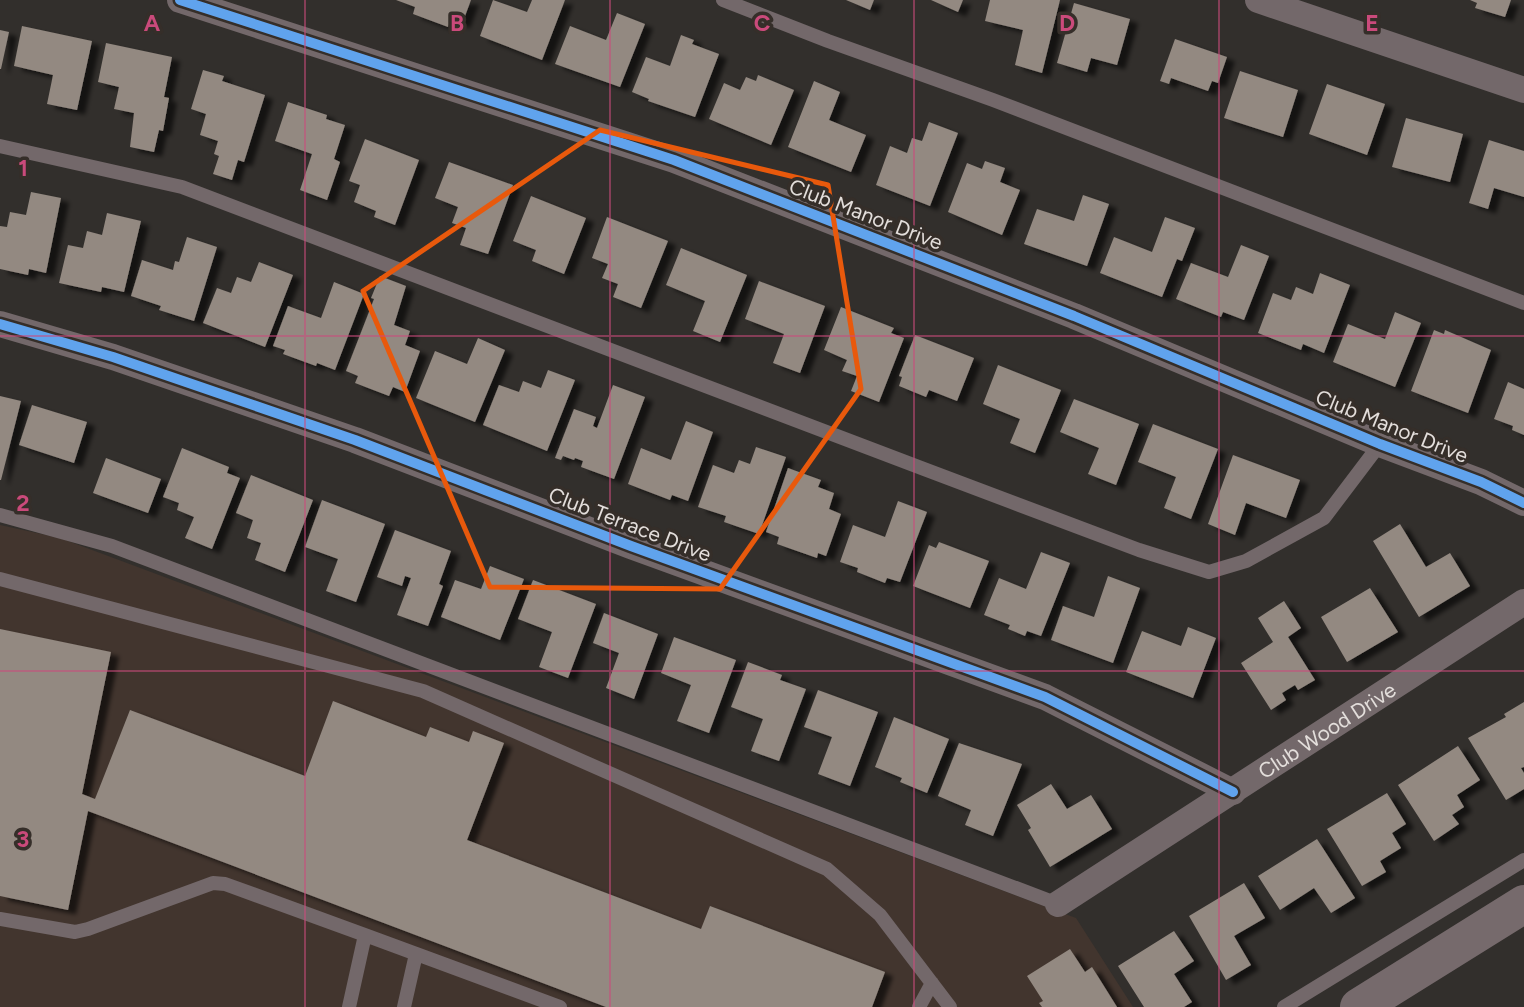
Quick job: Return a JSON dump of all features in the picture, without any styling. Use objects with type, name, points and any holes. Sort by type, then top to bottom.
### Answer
[{"type":"main road","points":[[1359,1007],[1524,904]]},
{"type":"street","name":"Club Manor Drive","points":[[180,0],[674,160],[1074,316],[1380,444],[1480,482],[1524,503]]},
{"type":"street","points":[[1258,0],[1524,90]]},
{"type":"street","name":"Club Terrace Drive","points":[[0,324],[113,357],[355,440],[1045,697],[1233,792]]},
{"type":"street","name":"Club Wood Drive","points":[[1058,904],[1524,602]]},
{"type":"lane","points":[[723,0],[1524,303]]},
{"type":"lane","points":[[0,146],[182,187],[1139,550],[1209,572],[1246,561],[1324,518],[1380,444]]},
{"type":"lane","points":[[0,515],[136,555],[1058,904]]},
{"type":"lane","points":[[0,579],[423,691],[827,869],[880,915],[950,1007]]},
{"type":"lane","points":[[1284,1007],[1524,860]]},
{"type":"lane","points":[[0,919],[75,932],[213,883],[233,887],[560,1007]]},
{"type":"lane","points":[[349,1007],[366,935]]},
{"type":"lane","points":[[404,1007],[416,954]]},
{"type":"lane","points":[[919,1007],[932,983]]},
{"type":"highlighted area","points":[[600,130],[828,185],[861,389],[720,589],[490,587],[363,291]]},
{"type":"shaded area","points":[[0,525],[60,538],[1076,918],[1133,1007],[0,1007]]},
{"type":"building","points":[[396,0],[471,0],[462,24],[451,19],[448,27],[413,14],[415,7]]},
{"type":"building","points":[[493,0],[527,12],[532,0],[565,0],[542,60],[480,36]]},
{"type":"building","points":[[846,0],[874,0],[870,10]]},
{"type":"building","points":[[931,0],[963,0],[958,12]]},
{"type":"building","points":[[990,0],[1060,0],[1042,73],[1015,65],[1023,30],[985,21]]},
{"type":"building","points":[[1470,0],[1511,0],[1505,17],[1475,8],[1477,3]]},
{"type":"building","points":[[1074,3],[1130,19],[1117,65],[1091,58],[1087,72],[1057,63]]},
{"type":"building","points":[[617,13],[645,24],[620,87],[555,64],[570,26],[606,40]]},
{"type":"building","points":[[22,26],[92,41],[77,110],[47,104],[53,75],[14,66]]},
{"type":"building","points":[[0,30],[9,32],[1,69],[0,69]]},
{"type":"building","points":[[681,35],[694,40],[692,44],[719,54],[695,117],[648,101],[649,99],[632,92],[646,57],[670,66]]},
{"type":"building","points":[[1175,39],[1227,57],[1218,83],[1212,81],[1208,91],[1171,78],[1169,84],[1160,81]]},
{"type":"building","points":[[106,43],[172,57],[164,97],[169,98],[163,131],[159,130],[154,152],[130,147],[134,113],[114,109],[119,87],[98,82]]},
{"type":"building","points":[[203,70],[224,76],[222,81],[265,95],[244,162],[238,160],[232,180],[213,174],[219,156],[214,154],[218,141],[200,135],[206,114],[191,109]]},
{"type":"building","points":[[1240,71],[1298,90],[1283,137],[1224,118]]},
{"type":"building","points":[[758,75],[794,90],[771,145],[709,119],[724,83],[740,90],[746,77],[756,81]]},
{"type":"building","points":[[814,81],[840,92],[829,120],[866,135],[851,172],[788,147]]},
{"type":"building","points":[[1327,84],[1385,104],[1367,155],[1309,134]]},
{"type":"building","points":[[288,102],[327,115],[326,119],[345,125],[334,159],[340,162],[327,200],[300,190],[312,154],[275,141]]},
{"type":"building","points":[[1406,118],[1463,134],[1450,182],[1392,167]]},
{"type":"building","points":[[929,122],[958,133],[930,206],[876,185],[890,146],[907,153],[912,138],[922,141]]},
{"type":"building","points":[[365,139],[419,160],[395,225],[374,217],[376,211],[354,202],[360,185],[349,181]]},
{"type":"building","points":[[1489,140],[1524,151],[1524,197],[1494,188],[1488,209],[1469,203]]},
{"type":"building","points":[[985,161],[1005,168],[1000,182],[1020,190],[1002,235],[948,212],[967,163],[982,169]]},
{"type":"building","points":[[449,162],[513,185],[488,254],[460,245],[466,228],[452,223],[458,207],[435,198]]},
{"type":"building","points":[[31,192],[61,198],[46,273],[29,269],[28,275],[0,269],[0,226],[7,227],[10,212],[26,215]]},
{"type":"building","points":[[1083,195],[1109,204],[1087,266],[1024,244],[1037,209],[1074,221]]},
{"type":"building","points":[[531,196],[586,218],[564,274],[532,261],[536,250],[513,241]]},
{"type":"building","points":[[107,213],[141,221],[124,292],[102,287],[101,292],[59,283],[68,245],[83,248],[87,231],[102,235]]},
{"type":"building","points":[[607,217],[668,241],[641,308],[613,297],[618,284],[602,278],[608,264],[592,258]]},
{"type":"building","points":[[1165,217],[1195,228],[1182,261],[1177,259],[1162,297],[1100,273],[1114,237],[1152,252]]},
{"type":"building","points":[[187,237],[217,247],[194,321],[159,310],[161,306],[131,296],[142,260],[173,270],[175,261],[179,262]]},
{"type":"building","points":[[1241,245],[1269,256],[1244,320],[1223,312],[1221,317],[1176,299],[1191,263],[1228,277]]},
{"type":"building","points":[[681,248],[747,275],[720,342],[693,331],[705,301],[666,285]]},
{"type":"building","points":[[259,262],[293,275],[265,347],[203,323],[217,288],[231,293],[237,277],[251,282]]},
{"type":"building","points":[[1320,273],[1350,285],[1324,353],[1303,344],[1301,350],[1258,333],[1273,293],[1291,300],[1296,287],[1313,294]]},
{"type":"building","points":[[380,276],[406,286],[394,325],[410,331],[405,345],[420,351],[405,392],[393,387],[389,396],[355,383],[358,376],[346,371],[374,299],[371,298]]},
{"type":"building","points":[[759,281],[825,306],[800,373],[773,363],[784,334],[745,319]]},
{"type":"building","points":[[334,282],[364,294],[335,370],[283,354],[285,350],[273,346],[288,306],[321,318]]},
{"type":"building","points":[[841,307],[894,328],[891,333],[904,338],[879,402],[851,391],[857,376],[842,371],[847,360],[824,350]]},
{"type":"building","points":[[1395,312],[1421,323],[1395,387],[1333,362],[1348,324],[1385,339]]},
{"type":"building","points":[[1434,330],[1444,334],[1445,330],[1491,350],[1468,413],[1411,391]]},
{"type":"building","points":[[915,335],[974,358],[957,401],[929,390],[926,397],[899,386],[902,377],[899,376]]},
{"type":"building","points":[[478,338],[505,350],[475,422],[416,398],[435,351],[467,364]]},
{"type":"building","points":[[998,365],[1061,390],[1035,453],[1010,443],[1020,419],[983,404]]},
{"type":"building","points":[[548,370],[575,380],[547,451],[483,425],[499,385],[519,392],[523,381],[541,388]]},
{"type":"building","points":[[1508,382],[1524,389],[1524,435],[1512,430],[1513,426],[1494,419]]},
{"type":"building","points":[[613,385],[645,397],[614,479],[581,467],[583,461],[575,458],[555,458],[574,409],[596,417],[593,426],[597,428]]},
{"type":"building","points":[[0,396],[21,401],[1,480],[0,480]]},
{"type":"building","points":[[1074,399],[1139,424],[1116,485],[1088,474],[1099,448],[1060,432]]},
{"type":"building","points":[[32,405],[87,422],[74,463],[19,445]]},
{"type":"building","points":[[686,421],[713,432],[688,501],[672,495],[670,500],[628,484],[641,448],[671,460]]},
{"type":"building","points":[[1153,424],[1218,449],[1191,519],[1164,508],[1176,477],[1138,462]]},
{"type":"building","points":[[756,447],[786,457],[759,534],[724,522],[726,516],[698,507],[713,465],[734,473],[739,460],[750,464]]},
{"type":"building","points":[[182,448],[229,467],[227,473],[240,478],[212,549],[185,538],[194,517],[177,510],[179,503],[163,497]]},
{"type":"building","points":[[1233,455],[1300,480],[1286,518],[1246,503],[1235,535],[1208,524]]},
{"type":"building","points":[[106,458],[161,479],[148,513],[93,493]]},
{"type":"building","points":[[788,468],[821,480],[818,487],[834,493],[829,509],[841,514],[826,556],[818,553],[817,558],[777,544],[779,537],[766,532]]},
{"type":"building","points":[[251,475],[313,500],[285,572],[255,560],[261,543],[247,538],[253,520],[236,513]]},
{"type":"building","points":[[322,500],[385,524],[356,602],[326,591],[338,559],[305,547]]},
{"type":"building","points":[[898,501],[927,512],[900,582],[887,578],[885,583],[857,572],[858,568],[840,562],[853,525],[885,537]]},
{"type":"building","points":[[1400,524],[1426,567],[1450,553],[1470,586],[1419,617],[1373,541]]},
{"type":"building","points":[[395,530],[451,551],[439,584],[443,586],[428,626],[397,615],[411,578],[405,576],[402,586],[377,577]]},
{"type":"building","points":[[939,542],[989,561],[970,608],[913,586],[929,545],[936,548]]},
{"type":"building","points":[[1041,552],[1070,563],[1041,636],[1027,631],[1025,636],[1008,629],[1010,625],[984,615],[999,578],[1026,589]]},
{"type":"building","points":[[490,566],[524,579],[500,640],[441,617],[455,580],[481,589]]},
{"type":"building","points":[[1108,576],[1140,588],[1113,663],[1051,640],[1063,606],[1094,617]]},
{"type":"building","points":[[533,580],[596,604],[568,678],[539,667],[552,632],[518,619]]},
{"type":"building","points":[[1370,588],[1398,632],[1347,662],[1321,617]]},
{"type":"building","points":[[1284,601],[1301,628],[1288,637],[1315,680],[1298,690],[1295,685],[1282,693],[1286,700],[1271,710],[1241,663],[1273,642],[1258,618]]},
{"type":"building","points":[[604,613],[658,634],[634,699],[606,688],[619,653],[593,643]]},
{"type":"building","points":[[1188,627],[1216,638],[1193,698],[1126,672],[1142,631],[1181,646]]},
{"type":"building","points":[[0,629],[111,652],[82,794],[95,799],[130,710],[305,776],[333,701],[426,737],[430,727],[469,742],[473,731],[504,743],[467,840],[701,929],[710,906],[885,972],[872,1007],[606,1007],[88,811],[68,910],[0,896]]},
{"type":"building","points":[[674,637],[736,660],[709,733],[677,721],[691,685],[661,673]]},
{"type":"building","points":[[748,662],[782,675],[780,680],[806,689],[779,761],[751,751],[763,719],[731,707]]},
{"type":"building","points":[[818,690],[878,712],[850,786],[818,774],[832,737],[804,727]]},
{"type":"building","points":[[1524,702],[1524,767],[1521,768],[1524,773],[1524,789],[1506,800],[1468,738],[1506,717],[1504,714]]},
{"type":"building","points":[[894,717],[949,739],[927,793],[900,782],[902,778],[875,767]]},
{"type":"building","points":[[959,743],[1022,764],[993,836],[965,825],[971,810],[938,796]]},
{"type":"building","points":[[1458,746],[1480,780],[1457,795],[1464,807],[1452,815],[1459,824],[1434,841],[1398,785]]},
{"type":"building","points":[[1051,784],[1067,809],[1091,795],[1112,829],[1050,867],[1017,805]]},
{"type":"building","points":[[1387,793],[1406,824],[1392,833],[1401,848],[1380,861],[1386,872],[1362,886],[1327,829]]},
{"type":"building","points":[[1317,839],[1355,898],[1331,913],[1314,888],[1280,910],[1258,876]]},
{"type":"building","points":[[1244,883],[1265,918],[1234,936],[1251,965],[1226,980],[1189,916]]},
{"type":"building","points":[[1174,931],[1194,961],[1174,974],[1192,1002],[1184,1007],[1144,1007],[1118,966]]},
{"type":"building","points":[[1070,949],[1085,972],[1092,967],[1117,1007],[1042,1007],[1039,1003],[1043,1001],[1027,976]]},
{"type":"cycle path","points":[[180,0],[674,160],[1074,316],[1380,444],[1481,482],[1524,503]]},
{"type":"cycle path","points":[[0,324],[113,357],[355,440],[631,546],[1045,697],[1233,792]]}]
